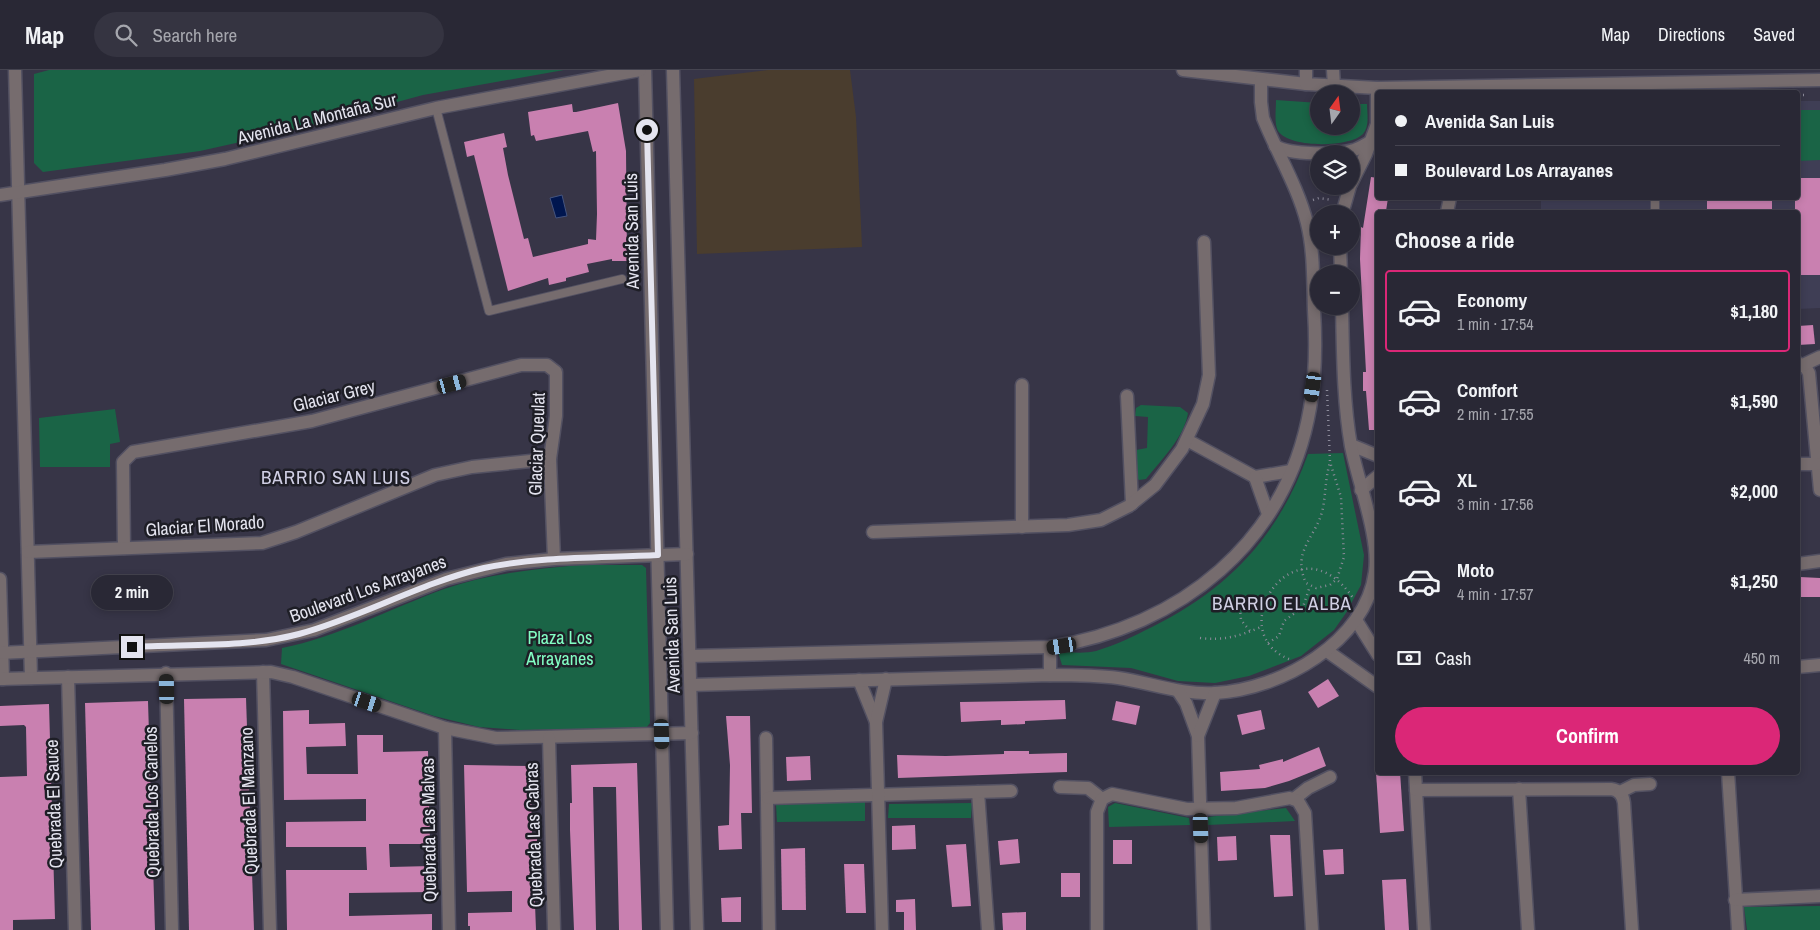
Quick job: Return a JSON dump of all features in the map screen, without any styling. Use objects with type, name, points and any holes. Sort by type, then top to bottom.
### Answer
[{"type":"street","points":[[15,70],[31,678]]},
{"type":"street","name":"Avenida La Montaña Sur","points":[[0,195],[225,159],[436,108],[640,70]]},
{"type":"street","name":"Avenida San Luis","points":[[645,70],[667,930]]},
{"type":"street","name":"Avenida San Luis","points":[[673,70],[697,930]]},
{"type":"street","points":[[1183,70],[1320,85]]},
{"type":"street","points":[[1306,70],[1306,84]]},
{"type":"street","points":[[1333,70],[1334,85]]},
{"type":"street","points":[[690,656],[1050,648],[1118,631],[1163,611],[1185,598],[1227,565],[1242,549],[1268,514],[1291,471],[1307,425],[1313,387],[1315,348],[1312,254],[1303,209],[1261,109],[1261,80]]},
{"type":"street","points":[[1360,87],[1681,88],[1820,80]]},
{"type":"street","points":[[1360,166],[1375,131]]},
{"type":"street","points":[[1275,146],[1280,149],[1333,153],[1355,150],[1372,141]]},
{"type":"street","points":[[873,532],[1068,525],[1100,520],[1132,504],[1155,485],[1187,440],[1204,404],[1209,375],[1204,242]]},
{"type":"street","points":[[1342,315],[1344,370],[1351,445],[1373,534],[1375,551]]},
{"type":"street","points":[[1820,357],[1800,364],[1809,374],[1820,490]]},
{"type":"street","name":"Glaciar Grey","points":[[124,548],[123,462],[133,452],[312,421],[521,365],[547,365]]},
{"type":"street","name":"Glaciar Queulat","points":[[547,365],[556,372],[556,416],[550,459],[554,559]]},
{"type":"street","points":[[1022,385],[1022,527]]},
{"type":"street","points":[[1127,396],[1132,504]]},
{"type":"street","points":[[1187,440],[1256,477],[1291,471]]},
{"type":"street","points":[[1351,445],[1375,455]]},
{"type":"street","name":"Glaciar El Morado","points":[[28,552],[262,543],[296,532],[435,475],[472,466],[550,459]]},
{"type":"street","points":[[1800,464],[1817,464]]},
{"type":"street","points":[[1256,477],[1268,514]]},
{"type":"street","points":[[1361,490],[1375,478]]},
{"type":"street","name":"Boulevard Los Arrayanes","points":[[1,653],[250,642],[281,638],[314,630],[461,574],[506,564],[554,559],[687,554]]},
{"type":"street","points":[[1800,564],[1820,561]]},
{"type":"street","points":[[691,685],[1050,675],[1101,676],[1178,691],[1214,693],[1255,687],[1298,670],[1328,651],[1358,615],[1373,585],[1375,568]]},
{"type":"street","points":[[0,579],[2,679],[166,673],[263,672],[293,677],[444,728],[496,738],[692,733]]},
{"type":"street","points":[[1358,615],[1375,648]]},
{"type":"street","points":[[1050,648],[1050,675]]},
{"type":"street","points":[[1328,651],[1375,685]]},
{"type":"street","points":[[1800,667],[1820,665]]},
{"type":"street","name":"Quebrada El Manzano","points":[[263,672],[270,930]]},
{"type":"street","name":"Quebrada Los Canelos","points":[[166,673],[172,930]]},
{"type":"street","name":"Quebrada El Sauce","points":[[68,677],[75,930]]},
{"type":"street","points":[[882,930],[876,722],[886,679]]},
{"type":"street","points":[[859,680],[876,722]]},
{"type":"street","points":[[1178,691],[1186,703],[1198,736],[1204,930]]},
{"type":"street","points":[[1198,736],[1214,693]]},
{"type":"street","name":"Quebrada Las Malvas","points":[[444,728],[449,930]]},
{"type":"street","name":"Quebrada Las Cabras","points":[[549,738],[554,930]]},
{"type":"street","points":[[766,738],[769,930]]},
{"type":"street","points":[[1415,775],[1424,930]]},
{"type":"street","points":[[1728,775],[1738,930]]},
{"type":"street","points":[[1097,930],[1097,812],[1102,799],[1118,794],[1179,808],[1200,810],[1236,808],[1294,799],[1308,788],[1330,777]]},
{"type":"street","points":[[1620,792],[1634,785],[1650,784]]},
{"type":"street","points":[[1060,787],[1088,788],[1102,799]]},
{"type":"street","points":[[1416,790],[1611,788],[1620,792],[1624,803],[1632,930]]},
{"type":"street","points":[[1519,789],[1528,930]]},
{"type":"street","points":[[768,798],[1012,791]]},
{"type":"street","points":[[978,792],[988,930]]},
{"type":"street","points":[[1294,799],[1302,804],[1305,813],[1312,930]]},
{"type":"street","points":[[1735,900],[1820,896]]},
{"type":"lane","points":[[436,108],[489,311],[622,279]]},
{"type":"path","points":[[1307,202],[1319,198],[1333,200]]},
{"type":"path","points":[[1330,462],[1341,498],[1344,534],[1342,569],[1337,579],[1330,585],[1316,588],[1306,583],[1300,570],[1308,539],[1323,509],[1324,480],[1330,462]]},
{"type":"path","points":[[1298,670],[1268,643],[1261,627],[1265,602],[1272,587],[1285,575],[1300,570],[1315,569],[1337,579],[1358,615]]},
{"type":"path","points":[[1268,643],[1280,636],[1284,621],[1303,608],[1310,586]]},
{"type":"path","points":[[1239,598],[1241,620],[1250,631]]},
{"type":"path","points":[[1200,638],[1224,639],[1261,627]]},
{"type":"shaded area","points":[[768,70],[850,70],[856,117],[862,247],[697,254],[694,79]]},
{"type":"shaded area","points":[[1800,101],[1820,101],[1820,308],[1800,309],[1800,210],[1541,210],[1541,200],[1800,200]]},
{"type":"shaded area","points":[[562,195],[567,216],[556,218],[550,198]]},
{"type":"green space","points":[[49,70],[564,70],[423,95],[290,131],[200,151],[43,172],[34,163],[34,74]]},
{"type":"green space","points":[[1276,100],[1310,102],[1310,135],[1360,135],[1360,104],[1367,104],[1368,119],[1365,131],[1356,139],[1345,142],[1319,144],[1294,141],[1284,137],[1278,131]]},
{"type":"green space","points":[[1800,110],[1820,110],[1820,160],[1800,161]]},
{"type":"green space","points":[[1141,405],[1180,407],[1188,413],[1186,422],[1177,440],[1146,479],[1139,480],[1136,477],[1136,450],[1147,448],[1148,417],[1135,416],[1136,408]]},
{"type":"green space","points":[[115,409],[120,442],[110,444],[110,467],[40,467],[39,418]]},
{"type":"green space","points":[[1343,453],[1364,555],[1361,585],[1346,613],[1334,630],[1301,656],[1249,676],[1215,683],[1178,681],[1131,668],[1062,665],[1058,652],[1091,652],[1111,646],[1180,612],[1205,595],[1248,556],[1266,534],[1282,510],[1308,454]]},
{"type":"green space","name":"Plaza Los Arrayanes","points":[[579,565],[642,565],[646,568],[650,723],[646,728],[520,730],[479,727],[434,716],[281,664],[282,648],[343,630],[444,589],[477,579],[528,570]]},
{"type":"green space","points":[[865,801],[865,821],[777,822],[776,805]]},
{"type":"green space","points":[[972,803],[971,818],[888,818],[889,804]]},
{"type":"green space","points":[[1115,803],[1189,818],[1190,825],[1109,827],[1108,807]]},
{"type":"green space","points":[[1286,808],[1295,821],[1208,825],[1208,817]]},
{"type":"green space","points":[[1820,906],[1820,930],[1747,930],[1744,907]]},
{"type":"building","points":[[618,103],[626,151],[627,261],[612,261],[612,259],[587,264],[589,272],[566,278],[566,281],[549,285],[548,278],[508,291],[474,155],[467,157],[464,142],[504,133],[507,147],[503,148],[508,175],[524,239],[528,238],[533,257],[588,244],[588,239],[596,240],[597,214],[596,151],[593,152],[588,131],[536,141],[534,135],[531,136],[528,112],[572,104],[573,112],[576,112]]},
{"type":"building","points":[[1371,177],[1375,178],[1375,200],[1388,200],[1386,210],[1375,210],[1375,430],[1369,430],[1366,391],[1363,391],[1363,372],[1366,372],[1360,259],[1361,227],[1363,228]]},
{"type":"building","points":[[1800,178],[1820,178],[1820,275],[1800,275],[1800,210],[1795,210],[1795,200],[1800,200]]},
{"type":"building","points":[[1707,200],[1772,200],[1772,210],[1707,210]]},
{"type":"building","points":[[1813,325],[1815,344],[1800,345],[1800,326]]},
{"type":"building","points":[[1800,577],[1820,578],[1820,597],[1800,597]]},
{"type":"building","points":[[1328,679],[1339,696],[1318,708],[1308,692]]},
{"type":"building","points":[[246,698],[254,930],[189,930],[184,699]]},
{"type":"building","points":[[1065,700],[1066,719],[1025,721],[1025,724],[1001,725],[1001,720],[961,722],[960,702]]},
{"type":"building","points":[[148,701],[155,930],[91,930],[85,703]]},
{"type":"building","points":[[1116,701],[1140,706],[1136,725],[1112,720]]},
{"type":"building","points":[[49,704],[55,919],[13,920],[13,930],[0,930],[0,777],[27,776],[26,727],[24,725],[0,726],[0,706]]},
{"type":"building","points":[[309,710],[309,724],[345,723],[346,746],[306,747],[307,774],[358,774],[357,735],[383,735],[383,752],[428,751],[430,844],[389,844],[390,867],[431,866],[431,892],[349,893],[349,916],[432,914],[432,930],[287,930],[286,870],[367,870],[366,847],[286,847],[286,822],[366,821],[366,799],[284,800],[283,711]]},
{"type":"building","points":[[1261,710],[1265,729],[1242,735],[1237,715]]},
{"type":"building","points":[[726,716],[750,716],[752,813],[741,813],[742,849],[719,850],[718,826],[729,825],[730,765]]},
{"type":"building","points":[[1319,747],[1326,766],[1289,781],[1265,788],[1221,791],[1220,772],[1260,769],[1259,765],[1283,759],[1283,762]]},
{"type":"building","points":[[1004,751],[1029,751],[1029,754],[1067,753],[1067,772],[898,778],[897,755],[1004,754]]},
{"type":"building","points":[[810,756],[811,780],[787,781],[786,757]]},
{"type":"building","points":[[637,763],[642,930],[619,930],[616,787],[593,787],[596,930],[574,930],[570,830],[570,803],[572,803],[571,765]]},
{"type":"building","points":[[464,765],[531,766],[532,839],[537,839],[538,852],[533,852],[536,930],[470,930],[470,926],[468,926],[468,913],[512,912],[512,891],[467,892]]},
{"type":"building","points":[[1376,775],[1400,775],[1404,831],[1380,833]]},
{"type":"building","points":[[915,825],[916,849],[892,850],[892,826]]},
{"type":"building","points":[[1270,835],[1290,835],[1293,896],[1274,897]]},
{"type":"building","points":[[1236,836],[1237,860],[1218,861],[1217,837]]},
{"type":"building","points":[[1018,839],[1020,863],[1000,865],[998,841]]},
{"type":"building","points":[[1113,840],[1132,840],[1132,864],[1113,864]]},
{"type":"building","points":[[966,844],[971,906],[952,907],[946,845]]},
{"type":"building","points":[[805,848],[806,910],[782,910],[781,849]]},
{"type":"building","points":[[1343,849],[1344,874],[1325,875],[1323,850]]},
{"type":"building","points":[[844,864],[864,864],[866,913],[846,913]]},
{"type":"building","points":[[1061,873],[1080,873],[1080,897],[1061,897]]},
{"type":"building","points":[[1406,879],[1409,930],[1385,930],[1382,880]]},
{"type":"building","points":[[741,897],[741,922],[722,922],[721,898]]},
{"type":"building","points":[[915,899],[916,930],[904,930],[904,912],[896,912],[896,900]]},
{"type":"building","points":[[1026,912],[1026,930],[1003,930],[1002,913]]},
{"type":"district","name":"BARRIO SAN LUIS","points":[[336,477]]},
{"type":"district","name":"BARRIO EL ALBA","points":[[1282,603]]},
{"type":"route","points":[[132,647],[250,642],[281,638],[314,630],[446,579],[506,564],[542,559],[658,555],[647,130]]}]
